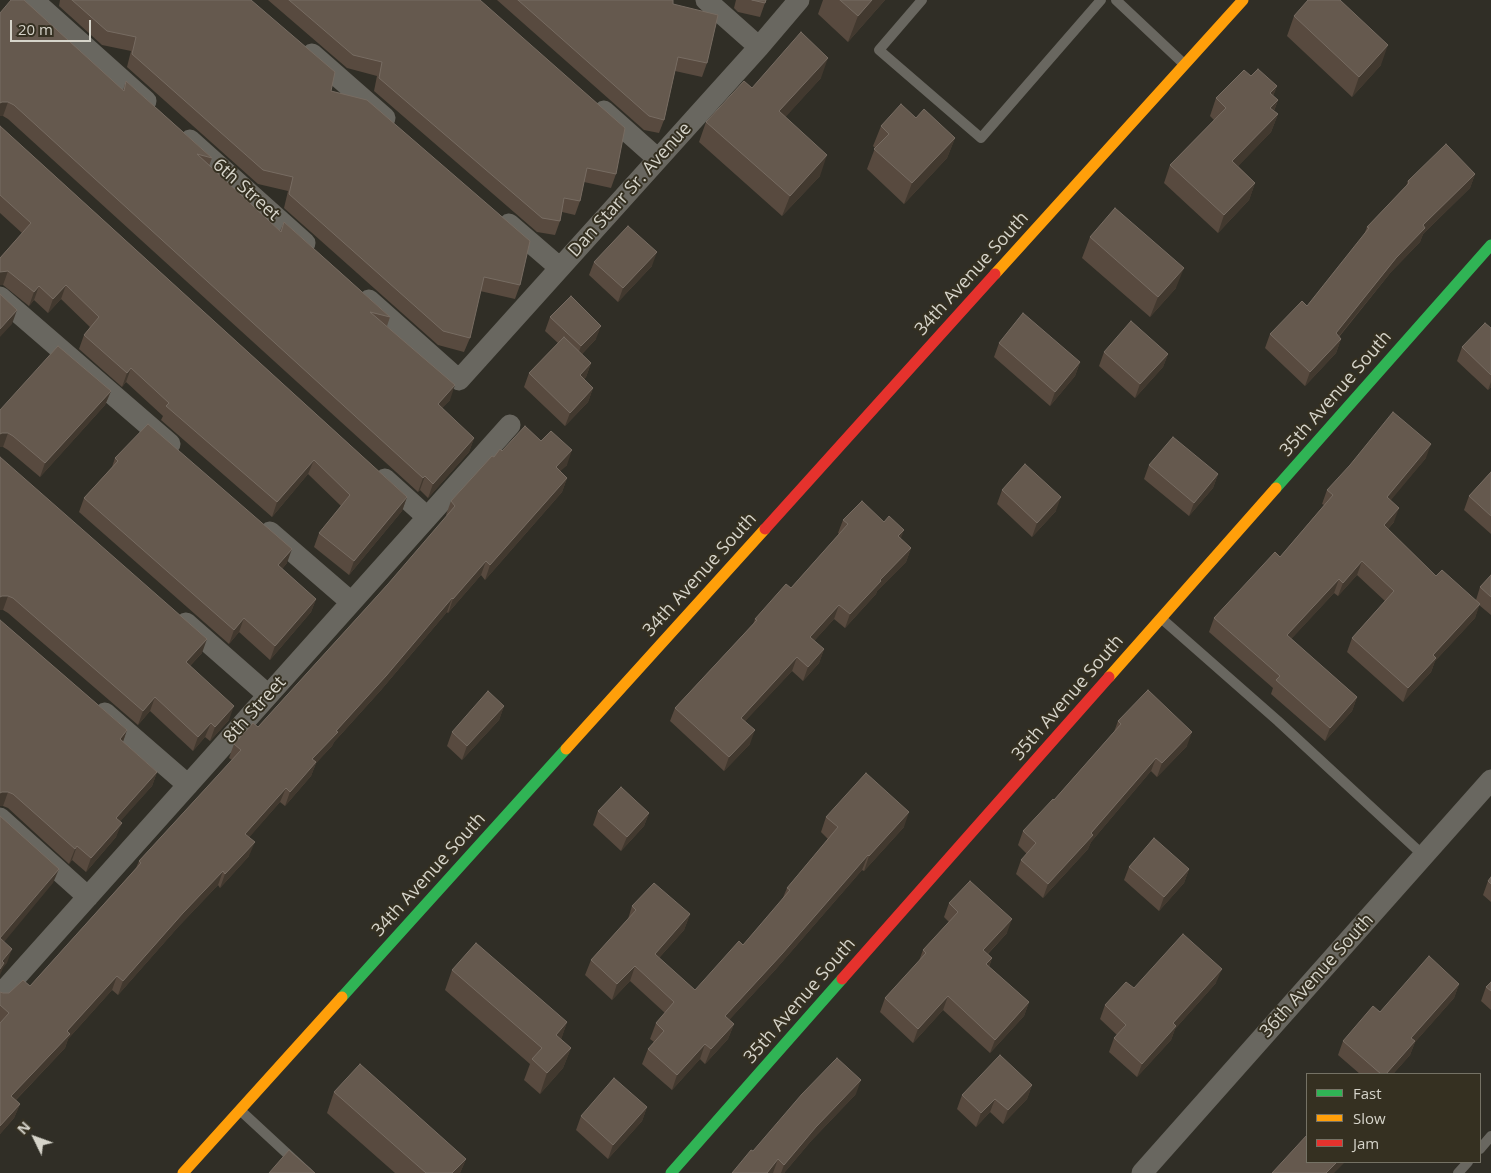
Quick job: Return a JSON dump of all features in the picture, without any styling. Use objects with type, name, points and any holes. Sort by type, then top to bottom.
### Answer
[{"type":"street","name":"6th Street","points":[[33,0],[319,256]]},
{"type":"street","points":[[706,0],[759,47]]},
{"type":"street","name":"Dan Starr Sr. Avenue","points":[[356,288],[459,380],[759,47],[799,0]]},
{"type":"street","name":"34th Avenue South","points":[[183,1173],[1243,0]]},
{"type":"street","points":[[293,38],[397,128]]},
{"type":"street","points":[[586,95],[658,159]]},
{"type":"street","points":[[493,211],[560,268]]},
{"type":"street","name":"35th Avenue South","points":[[672,1173],[1491,245]]},
{"type":"street","points":[[0,297],[187,459]]},
{"type":"street","name":"8th Street","points":[[0,995],[510,426]]},
{"type":"street","points":[[368,464],[428,517]]},
{"type":"street","points":[[254,518],[351,602]]},
{"type":"street","points":[[171,610],[268,695]]},
{"type":"street","points":[[90,700],[188,785]]},
{"type":"street","name":"36th Avenue South","points":[[1142,1173],[1491,780]]},
{"type":"street","points":[[0,818],[88,896]]},
{"type":"lane","points":[[922,0],[879,50],[981,138],[1101,0]]},
{"type":"lane","points":[[1116,0],[1185,64]]},
{"type":"lane","points":[[1162,618],[1278,720],[1424,856]]},
{"type":"lane","points":[[240,1110],[308,1173]]},
{"type":"lane","points":[[1481,1148],[1491,1136]]},
{"type":"lane","points":[[1458,1173],[1467,1163]]},
{"type":"building","points":[[11,0],[24,0],[124,91],[126,81],[212,158],[197,154],[281,232],[284,222],[390,317],[370,312],[455,385],[438,404],[474,438],[433,484],[425,476],[423,478],[14,105],[8,102],[0,103],[0,13]]},
{"type":"building","points":[[72,0],[251,0],[335,72],[331,91],[367,100],[530,241],[520,285],[484,277],[470,338],[443,331],[289,194],[293,177],[263,170],[132,54],[136,37],[107,31]]},
{"type":"building","points":[[289,0],[480,0],[625,128],[616,174],[587,168],[580,201],[564,198],[560,221],[542,218],[379,78],[382,62],[353,55]]},
{"type":"building","points":[[518,0],[673,0],[673,4],[718,15],[707,63],[678,57],[664,120],[649,116]]},
{"type":"building","points":[[752,0],[766,0],[765,3]]},
{"type":"building","points":[[840,0],[872,0],[858,16]]},
{"type":"building","points":[[1308,0],[1340,0],[1388,45],[1359,77],[1294,16]]},
{"type":"building","points":[[801,32],[828,58],[779,111],[827,155],[790,196],[706,122],[744,81],[752,88]]},
{"type":"building","points":[[1258,69],[1277,86],[1270,93],[1278,100],[1270,108],[1278,114],[1232,161],[1255,183],[1224,215],[1170,165],[1226,108],[1216,98],[1244,70],[1251,76]]},
{"type":"building","points":[[901,104],[916,118],[924,109],[955,138],[912,183],[874,149],[889,134],[881,126]]},
{"type":"building","points":[[0,126],[407,497],[354,561],[319,533],[350,495],[314,460],[277,502],[166,406],[169,403],[131,368],[127,373],[84,335],[99,317],[66,285],[53,299],[39,286],[34,292],[8,271],[0,272],[0,258],[31,223],[0,195]]},
{"type":"building","points":[[1446,144],[1475,174],[1423,225],[1425,228],[1396,258],[1336,333],[1341,339],[1310,372],[1270,334],[1302,301],[1307,306],[1369,228],[1367,227],[1409,183],[1408,181]]},
{"type":"building","points":[[1115,208],[1184,268],[1158,297],[1090,237]]},
{"type":"building","points":[[628,226],[657,252],[623,288],[594,262]]},
{"type":"building","points":[[0,294],[17,310],[0,329]]},
{"type":"building","points":[[571,296],[601,326],[581,346],[550,317]]},
{"type":"building","points":[[1023,313],[1080,362],[1055,392],[999,343]]},
{"type":"building","points":[[1131,321],[1168,354],[1140,384],[1104,352]]},
{"type":"building","points":[[1485,323],[1491,328],[1491,375],[1462,347]]},
{"type":"building","points":[[564,337],[591,363],[580,375],[593,388],[570,413],[529,373]]},
{"type":"building","points":[[58,346],[111,391],[45,463],[13,436],[8,433],[0,434],[0,410]]},
{"type":"building","points":[[1393,412],[1431,444],[1387,497],[1399,508],[1384,525],[1436,576],[1442,570],[1480,604],[1433,655],[1436,658],[1408,688],[1352,638],[1394,591],[1362,561],[1343,583],[1339,579],[1287,635],[1357,697],[1330,728],[1276,680],[1280,676],[1214,618],[1275,552],[1280,557],[1333,495],[1327,490]]},
{"type":"building","points":[[148,424],[292,549],[278,565],[316,599],[275,646],[244,618],[234,630],[84,498],[118,461],[115,458]]},
{"type":"building","points":[[525,426],[541,441],[551,431],[572,450],[556,467],[567,478],[490,565],[486,561],[452,598],[386,676],[336,731],[338,732],[312,759],[316,762],[290,792],[286,788],[245,834],[255,842],[225,874],[223,871],[183,913],[123,981],[117,976],[67,1031],[70,1034],[11,1096],[20,1104],[0,1126],[0,1023],[9,1013],[0,1005],[0,992],[9,993],[23,980],[30,986],[141,863],[139,861],[241,750],[234,744],[253,723],[258,727],[388,584],[455,506],[451,501],[492,456],[494,457],[500,449],[502,451]]},
{"type":"building","points":[[1173,437],[1218,474],[1194,503],[1149,465]]},
{"type":"building","points":[[0,457],[207,639],[186,662],[234,706],[215,727],[211,723],[198,737],[155,697],[143,711],[13,598],[8,596],[0,597]]},
{"type":"building","points":[[1025,464],[1061,497],[1037,523],[1002,490]]},
{"type":"building","points":[[1491,472],[1491,516],[1469,496]]},
{"type":"building","points":[[862,501],[884,522],[889,516],[904,530],[898,536],[911,548],[850,614],[839,605],[810,637],[824,649],[808,667],[797,657],[741,718],[755,730],[729,757],[675,708],[757,620],[755,619],[786,584],[791,588],[848,524],[843,520]]},
{"type":"building","points":[[1491,575],[1491,597],[1480,587]]},
{"type":"building","points":[[0,620],[127,730],[120,739],[157,772],[116,818],[122,823],[91,858],[77,846],[75,849],[13,794],[8,792],[0,793]]},
{"type":"building","points":[[1148,690],[1192,732],[1162,763],[1156,758],[1091,833],[1093,835],[1048,884],[1021,860],[1036,843],[1023,831],[1054,800],[1121,724],[1118,721]]},
{"type":"building","points":[[488,691],[504,706],[467,746],[452,732]]},
{"type":"building","points":[[866,773],[909,812],[868,855],[725,1016],[734,1024],[711,1049],[705,1044],[677,1075],[648,1049],[664,1031],[656,1023],[674,1002],[635,966],[617,984],[591,960],[636,910],[632,906],[654,883],[690,914],[655,954],[695,990],[739,941],[743,945],[790,890],[787,888],[838,827],[826,817]]},
{"type":"building","points":[[621,787],[649,813],[627,837],[598,811]]},
{"type":"building","points":[[0,816],[59,869],[0,938]]},
{"type":"building","points":[[1154,838],[1189,869],[1164,897],[1129,867]]},
{"type":"building","points":[[970,881],[1012,919],[983,950],[992,958],[986,964],[1029,1002],[995,1040],[948,996],[918,1029],[885,998],[926,953],[923,950],[958,912],[949,903]]},
{"type":"building","points":[[1183,934],[1222,969],[1173,1023],[1176,1026],[1142,1064],[1114,1038],[1126,1025],[1105,1005],[1126,982],[1134,988]]},
{"type":"building","points":[[0,938],[12,949],[2,961],[4,963],[0,969]]},
{"type":"building","points":[[476,943],[567,1022],[556,1035],[571,1048],[547,1073],[532,1059],[542,1048],[452,970]]},
{"type":"building","points":[[1429,956],[1459,984],[1411,1038],[1415,1041],[1387,1073],[1380,1073],[1343,1041],[1373,1006],[1380,1012]]},
{"type":"building","points":[[1491,982],[1491,991],[1486,987]]},
{"type":"building","points":[[1000,1055],[1032,1085],[1008,1110],[995,1099],[981,1113],[962,1095]]},
{"type":"building","points":[[837,1058],[861,1080],[816,1127],[784,1165],[778,1159],[767,1173],[732,1173],[802,1094]]},
{"type":"building","points":[[360,1064],[466,1159],[452,1173],[426,1173],[334,1092]]},
{"type":"building","points":[[614,1078],[647,1107],[613,1145],[581,1116]]},
{"type":"building","points":[[1306,1136],[1306,1163],[1336,1163],[1326,1173],[1272,1173]]},
{"type":"building","points":[[289,1150],[315,1173],[269,1173]]},
{"type":"traffic: fast","points":[[1276,488],[1491,245]]},
{"type":"traffic: fast","points":[[342,997],[566,749]]},
{"type":"traffic: fast","points":[[671,1173],[842,979]]},
{"type":"traffic: slow","points":[[995,274],[1243,0]]},
{"type":"traffic: slow","points":[[1109,677],[1276,488]]},
{"type":"traffic: slow","points":[[566,749],[765,529]]},
{"type":"traffic: slow","points":[[183,1173],[342,997]]},
{"type":"traffic: jam","points":[[765,529],[995,274]]},
{"type":"traffic: jam","points":[[842,979],[1109,677]]}]
